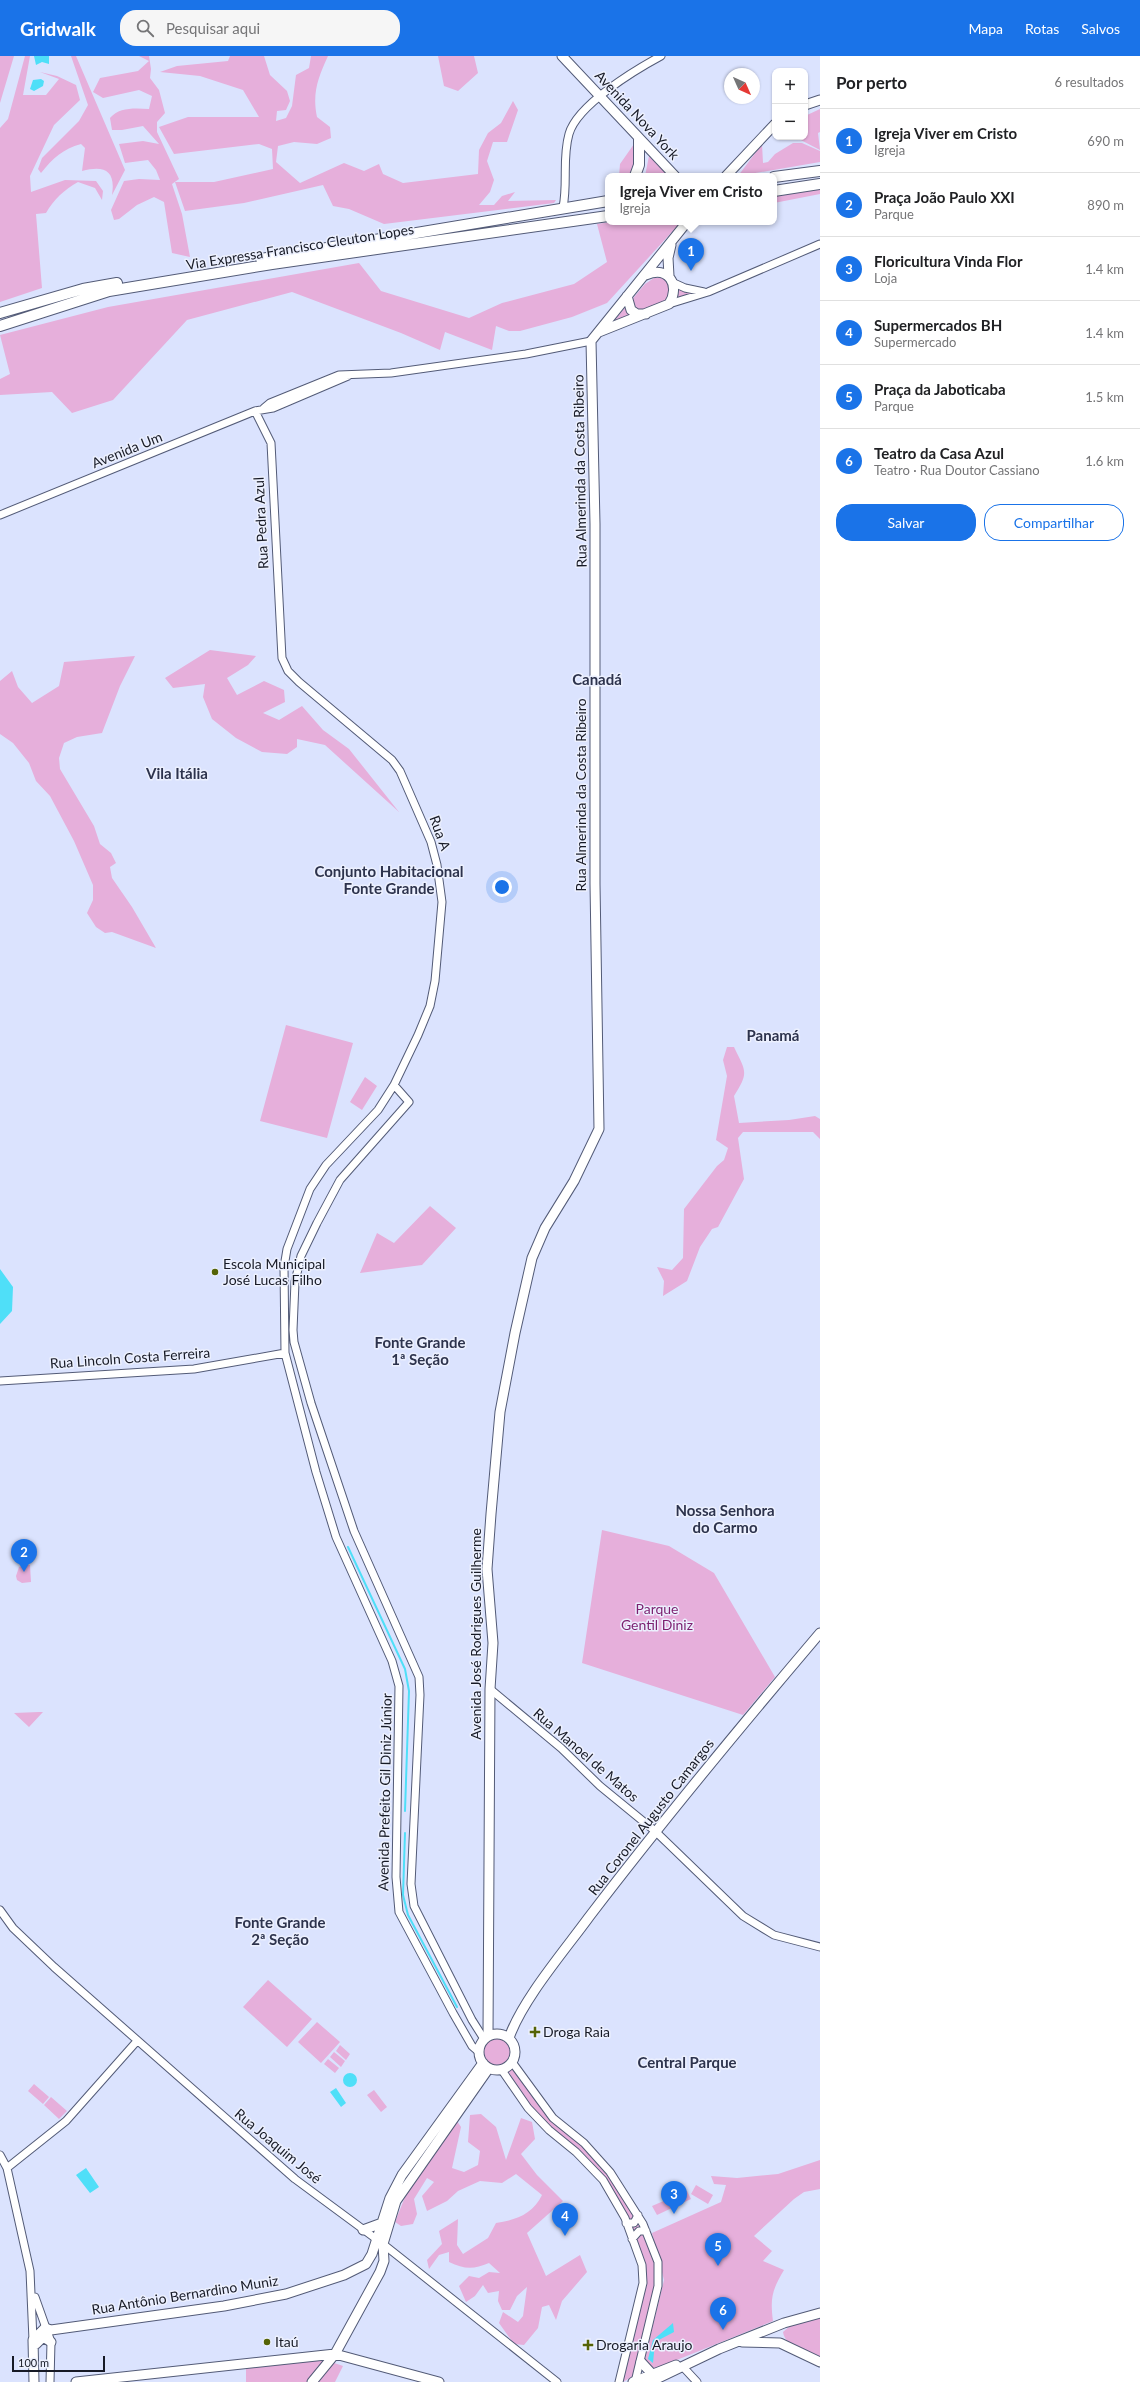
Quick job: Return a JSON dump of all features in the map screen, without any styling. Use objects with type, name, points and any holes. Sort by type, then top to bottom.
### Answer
[{"type":"highway","points":[[636,173],[639,165],[639,140]]},
{"type":"highway","points":[[777,178],[820,171]]},
{"type":"highway","points":[[777,191],[820,184]]},
{"type":"highway","name":"Via Expressa Francisco Cleuton Lopes","points":[[0,313],[83,289],[563,207],[605,201]]},
{"type":"highway","name":"Via Expressa Francisco Cleuton Lopes","points":[[0,326],[110,291],[280,263],[605,216]]},
{"type":"main road","name":"Avenida Nova York","points":[[562,56],[639,140],[672,173]]},
{"type":"main road","points":[[808,104],[820,100]]},
{"type":"main road","points":[[729,173],[772,127]]},
{"type":"main road","points":[[591,341],[685,225]]},
{"type":"main road","points":[[597,332],[669,304],[674,294],[668,258],[671,243]]},
{"type":"main road","points":[[646,275],[656,272],[671,280]]},
{"type":"main road","points":[[627,296],[631,310],[637,314],[646,314]]},
{"type":"main road","name":"Rua Almerinda da Costa Ribeiro","points":[[591,341],[595,524],[595,892],[599,1129]]},
{"type":"main road","name":"Avenida José Rodrigues Guilherme","points":[[486,2037],[490,2015],[490,1689],[493,1643],[487,1569],[500,1412],[515,1333],[532,1258],[546,1228],[574,1182],[599,1129]]},
{"type":"main road","name":"Rua Coronel Augusto Camargos","points":[[503,2035],[513,2026],[560,1957],[655,1831],[820,1633]]},
{"type":"main road","name":"Avenida José Rodrigues Guilherme","points":[[490,2015],[503,2035]]},
{"type":"main road","points":[[503,2035],[515,2052],[512,2062],[501,2069],[486,2066],[478,2052],[486,2037],[503,2035]]},
{"type":"main road","points":[[312,2382],[335,2354],[380,2272],[384,2261],[380,2242],[382,2223],[390,2198],[402,2175],[486,2066]]},
{"type":"main road","points":[[380,2272],[372,2265],[366,2264],[380,2242],[396,2201],[486,2066]]},
{"type":"main road","points":[[363,2230],[382,2223]]},
{"type":"main road","name":"Rua Antônio Bernardino Muniz","points":[[45,2328],[51,2330],[224,2306],[286,2294],[344,2275],[366,2264]]},
{"type":"main road","points":[[635,2382],[651,2378],[681,2363],[688,2365],[784,2323],[820,2313]]},
{"type":"main road","points":[[780,2343],[780,2330],[784,2323]]},
{"type":"main road","points":[[34,2382],[34,2345],[45,2328]]},
{"type":"main road","points":[[34,2345],[43,2337],[51,2342]]},
{"type":"main road","points":[[738,2342],[780,2343],[820,2362]]},
{"type":"main road","points":[[76,2382],[335,2354],[439,2382]]},
{"type":"main road","points":[[641,2362],[651,2378]]},
{"type":"street","points":[[563,207],[569,134],[576,119],[623,78],[661,56]]},
{"type":"street","points":[[669,304],[708,292],[820,244]]},
{"type":"street","points":[[671,280],[695,291],[708,292]]},
{"type":"street","name":"Avenida Um","points":[[0,515],[264,408],[270,403],[339,374],[348,376],[390,373],[526,354],[591,341]]},
{"type":"street","name":"Rua Pedra Azul","points":[[255,411],[271,443],[279,636]]},
{"type":"street","name":"Rua A","points":[[279,636],[282,658],[288,671],[392,760],[406,782],[431,842],[438,866],[442,902],[435,981],[430,1006],[394,1085]]},
{"type":"street","name":"Avenida Prefeito Gil Diniz Júnior","points":[[478,2052],[472,2046],[453,2013],[399,1912],[396,1877],[399,1686],[392,1661],[339,1544],[329,1516],[285,1353],[284,1267],[287,1249],[310,1189],[326,1166],[378,1110],[394,1085],[408,1102],[340,1180],[301,1256],[295,1282],[294,1342],[330,1465],[354,1531],[419,1677],[420,1695],[411,1884],[414,1906],[476,2026],[486,2037]]},
{"type":"street","name":"Rua Lincoln Costa Ferreira","points":[[0,1380],[194,1369],[285,1353]]},
{"type":"street","name":"Rua Manoel de Matos","points":[[490,1689],[561,1748],[600,1786],[655,1831],[743,1916],[774,1934],[820,1946]]},
{"type":"street","name":"Rua Joaquim José","points":[[0,1910],[11,1925],[34,1948],[137,2041],[295,2179],[380,2242],[556,2382]]},
{"type":"street","points":[[7,2168],[66,2121],[137,2041]]},
{"type":"street","points":[[512,2062],[553,2118],[584,2143],[610,2172],[638,2215],[658,2262],[658,2286],[635,2382]]},
{"type":"street","points":[[501,2069],[528,2108],[549,2130],[576,2152],[603,2180],[626,2223],[642,2265],[643,2283],[619,2382]]},
{"type":"street","points":[[0,2155],[7,2168],[24,2242],[33,2290],[51,2342],[50,2382]]},
{"type":"street","points":[[626,2223],[634,2223],[638,2215]]},
{"type":"street","points":[[632,2239],[639,2231],[646,2231]]},
{"type":"street","points":[[33,2290],[34,2345]]},
{"type":"street","points":[[688,2365],[697,2382]]},
{"type":"green space","points":[[0,56],[14,56],[0,103]]},
{"type":"green space","points":[[25,56],[30,56],[23,95],[46,95],[59,79],[40,72],[57,76],[76,85],[80,100],[54,125],[30,176],[31,192],[65,180],[96,181],[103,191],[102,200],[95,188],[78,182],[60,195],[52,203],[46,213],[36,214],[42,288],[0,302],[0,128],[8,119]]},
{"type":"green space","points":[[71,56],[76,56],[125,170],[112,195],[112,180],[107,171],[102,169],[90,169],[82,171],[85,148],[81,144],[59,155],[41,173],[38,169],[42,158],[79,121],[88,105]]},
{"type":"green space","points":[[139,56],[149,56],[151,69],[150,78],[159,90],[165,113],[157,122],[157,132],[179,179],[172,184],[182,214],[190,257],[172,253],[164,202],[154,197],[137,205],[119,219],[114,220],[111,210],[124,181],[139,179],[160,180],[156,170],[148,160],[125,163],[119,144],[143,141],[159,144],[143,126],[122,130],[112,130],[110,118],[114,114],[123,110],[149,109],[152,96],[139,90],[103,98],[93,92],[100,78],[138,71],[149,61]]},
{"type":"green space","points":[[230,56],[264,56],[270,75],[287,91],[290,101],[286,110],[277,111],[276,121],[286,118],[292,106],[296,75],[309,68],[311,56],[328,56],[321,71],[315,100],[317,117],[330,127],[331,138],[317,144],[294,142],[278,146],[276,162],[300,183],[344,163],[364,171],[379,164],[383,174],[403,183],[478,174],[479,150],[488,133],[501,123],[513,101],[518,110],[507,142],[493,142],[487,161],[494,180],[490,192],[479,205],[494,205],[502,196],[515,192],[508,201],[556,200],[554,203],[384,224],[349,209],[333,206],[323,185],[244,203],[185,211],[175,182],[214,182],[273,169],[272,149],[259,144],[174,154],[159,127],[188,117],[259,117],[243,90],[200,76],[160,72],[177,66],[228,61]]},
{"type":"green space","points":[[438,56],[474,56],[478,73],[458,91],[444,86]]},
{"type":"green space","points":[[820,109],[820,132],[818,133],[820,150],[801,140],[808,140],[808,115]]},
{"type":"green space","points":[[793,143],[802,143],[820,151],[820,162],[756,173],[740,173],[762,144],[763,163],[768,162],[775,154]]},
{"type":"green space","points":[[634,144],[637,162],[632,173],[619,173],[620,164]]},
{"type":"green space","points":[[649,156],[666,173],[646,173]]},
{"type":"green space","points":[[820,186],[820,194],[777,202],[777,193]]},
{"type":"green space","points":[[605,223],[605,225],[678,225],[607,303],[572,317],[520,331],[509,331],[496,326],[492,350],[445,332],[440,350],[401,333],[292,292],[187,320],[113,400],[72,413],[52,392],[0,395],[0,379],[10,374],[0,335],[108,307],[359,263],[381,291],[469,318],[502,303],[574,284],[607,262],[597,224]]},
{"type":"green space","points":[[654,278],[663,278],[697,295],[608,328],[645,284]]},
{"type":"green space","points":[[210,650],[256,656],[248,665],[227,678],[237,695],[264,681],[284,690],[285,702],[263,713],[279,720],[302,706],[323,730],[349,749],[399,812],[325,745],[297,739],[297,747],[287,754],[262,752],[236,738],[212,719],[203,697],[205,684],[173,688],[165,678]]},
{"type":"green space","points":[[135,656],[120,686],[102,733],[77,737],[64,743],[59,758],[60,769],[94,826],[100,844],[111,853],[116,863],[110,867],[112,878],[132,907],[156,948],[112,932],[105,933],[96,927],[87,913],[93,900],[93,885],[74,841],[50,796],[36,781],[29,763],[13,743],[0,734],[0,681],[12,671],[18,687],[32,703],[59,686],[64,662]]},
{"type":"green space","points":[[286,1025],[353,1043],[327,1138],[260,1121]]},
{"type":"green space","points":[[727,1047],[734,1047],[744,1072],[742,1082],[734,1096],[739,1123],[789,1120],[815,1116],[820,1119],[820,1139],[813,1132],[743,1132],[738,1138],[744,1179],[718,1227],[712,1229],[700,1247],[687,1281],[663,1296],[664,1281],[657,1267],[672,1270],[683,1258],[684,1209],[717,1166],[724,1160],[728,1148],[716,1140],[727,1076],[723,1060]]},
{"type":"green space","points":[[365,1077],[377,1086],[362,1110],[350,1102]]},
{"type":"green space","points":[[430,1206],[456,1228],[422,1265],[360,1273],[377,1233],[394,1243]]},
{"type":"green space","name":"Parque Gentil Diniz","points":[[602,1530],[669,1546],[714,1573],[775,1677],[743,1715],[582,1663]]},
{"type":"green space","points":[[30,1565],[31,1582],[22,1583],[17,1580],[16,1576],[19,1567]]},
{"type":"green space","points":[[43,1712],[29,1727],[14,1713]]},
{"type":"green space","points":[[268,1980],[312,2019],[287,2047],[243,2007]]},
{"type":"green space","points":[[317,2022],[340,2042],[321,2063],[298,2042]]},
{"type":"green space","points":[[497,2038],[507,2042],[511,2052],[507,2062],[497,2066],[487,2062],[483,2052],[487,2042]]},
{"type":"green space","points":[[340,2045],[350,2054],[346,2060],[336,2051]]},
{"type":"green space","points":[[334,2052],[345,2061],[341,2067],[330,2057]]},
{"type":"green space","points":[[328,2059],[339,2068],[335,2073],[324,2064]]},
{"type":"green space","points":[[514,2066],[523,2083],[585,2147],[619,2188],[641,2230],[654,2263],[654,2289],[633,2376],[623,2382],[647,2280],[642,2255],[625,2212],[608,2181],[579,2150],[549,2125],[530,2106],[508,2071]]},
{"type":"green space","points":[[34,2084],[49,2097],[43,2104],[28,2091]]},
{"type":"green space","points":[[374,2090],[387,2107],[381,2112],[367,2095]]},
{"type":"green space","points":[[51,2097],[67,2111],[59,2119],[44,2105]]},
{"type":"green space","points":[[481,2114],[496,2127],[506,2160],[521,2118],[532,2122],[535,2139],[521,2154],[537,2175],[563,2201],[527,2233],[546,2276],[580,2255],[587,2272],[562,2301],[556,2320],[549,2305],[542,2307],[538,2328],[524,2345],[514,2344],[499,2323],[503,2312],[518,2322],[523,2316],[527,2287],[517,2296],[510,2310],[502,2310],[498,2301],[499,2291],[488,2293],[483,2285],[475,2296],[466,2302],[459,2286],[469,2276],[479,2278],[489,2272],[500,2273],[489,2263],[478,2267],[469,2268],[449,2262],[449,2252],[439,2255],[429,2269],[427,2260],[442,2244],[439,2231],[458,2219],[457,2245],[463,2254],[488,2238],[496,2223],[523,2215],[534,2207],[542,2195],[516,2174],[502,2183],[480,2181],[458,2191],[447,2201],[427,2211],[422,2196],[434,2182],[427,2178],[414,2199],[417,2214],[413,2224],[401,2226],[395,2222],[409,2187],[457,2121],[461,2127],[452,2168],[464,2172],[478,2165],[480,2151],[468,2142],[470,2115]]},
{"type":"green space","points":[[820,2160],[820,2189],[804,2192],[794,2199],[754,2236],[772,2251],[763,2261],[784,2270],[774,2289],[772,2300],[773,2321],[652,2370],[644,2362],[664,2280],[652,2233],[721,2202],[726,2185],[714,2184],[711,2176],[737,2178],[778,2174]]},
{"type":"green space","points":[[696,2185],[713,2195],[708,2204],[691,2194]]},
{"type":"green space","points":[[687,2191],[691,2199],[657,2215],[652,2206]]},
{"type":"green space","points":[[820,2316],[820,2359],[792,2346],[788,2342],[783,2332],[790,2326]]},
{"type":"green space","points":[[317,2357],[343,2366],[335,2382],[246,2382],[246,2366]]},
{"type":"water","points":[[34,56],[49,56],[49,64],[42,62],[36,65]]},
{"type":"water","points":[[41,79],[44,81],[43,86],[34,91],[30,89],[33,80]]},
{"type":"water","points":[[0,1269],[13,1287],[12,1311],[0,1324]]},
{"type":"water","points":[[347,2073],[353,2073],[357,2077],[357,2083],[353,2087],[347,2087],[343,2083],[343,2077]]},
{"type":"water","points":[[336,2088],[346,2103],[341,2107],[330,2092]]},
{"type":"water","points":[[86,2168],[99,2187],[90,2193],[76,2175]]},
{"type":"water","points":[[673,2323],[674,2332],[655,2342],[653,2363],[648,2359],[653,2340]]},
{"type":"waterway","points":[[348,1547],[405,1669],[409,1691],[405,1811]]},
{"type":"waterway","points":[[405,1833],[403,1895],[408,1915],[457,2007]]},
{"type":"place","name":"Igreja Viver em Cristo","points":[[691,271]]},
{"type":"place","name":"Escola Municipal José Lucas Filho","points":[[215,1272]]},
{"type":"place","name":"Praça João Paulo XXI","points":[[24,1572]]},
{"type":"place","name":"Droga Raia","points":[[535,2032]]},
{"type":"place","name":"Floricultura Vinda Flor","points":[[674,2214]]},
{"type":"place","name":"Supermercados BH","points":[[565,2236]]},
{"type":"place","name":"Praça da Jaboticaba","points":[[718,2266]]},
{"type":"place","name":"Teatro da Casa Azul","points":[[723,2330]]},
{"type":"place","name":"Itaú","points":[[267,2342]]},
{"type":"place","name":"Drogaria Araujo","points":[[588,2345]]},
{"type":"district","name":"Canadá","points":[[597,680]]},
{"type":"district","name":"Vila Itália","points":[[177,774]]},
{"type":"district","name":"Conjunto Habitacional Fonte Grande","points":[[389,880]]},
{"type":"district","name":"Panamá","points":[[773,1036]]},
{"type":"district","name":"Fonte Grande 1ª Seção","points":[[420,1352]]},
{"type":"district","name":"Nossa Senhora do Carmo","points":[[725,1520]]},
{"type":"district","name":"Fonte Grande 2ª Seção","points":[[280,1932]]},
{"type":"district","name":"Central Parque","points":[[687,2063]]}]
